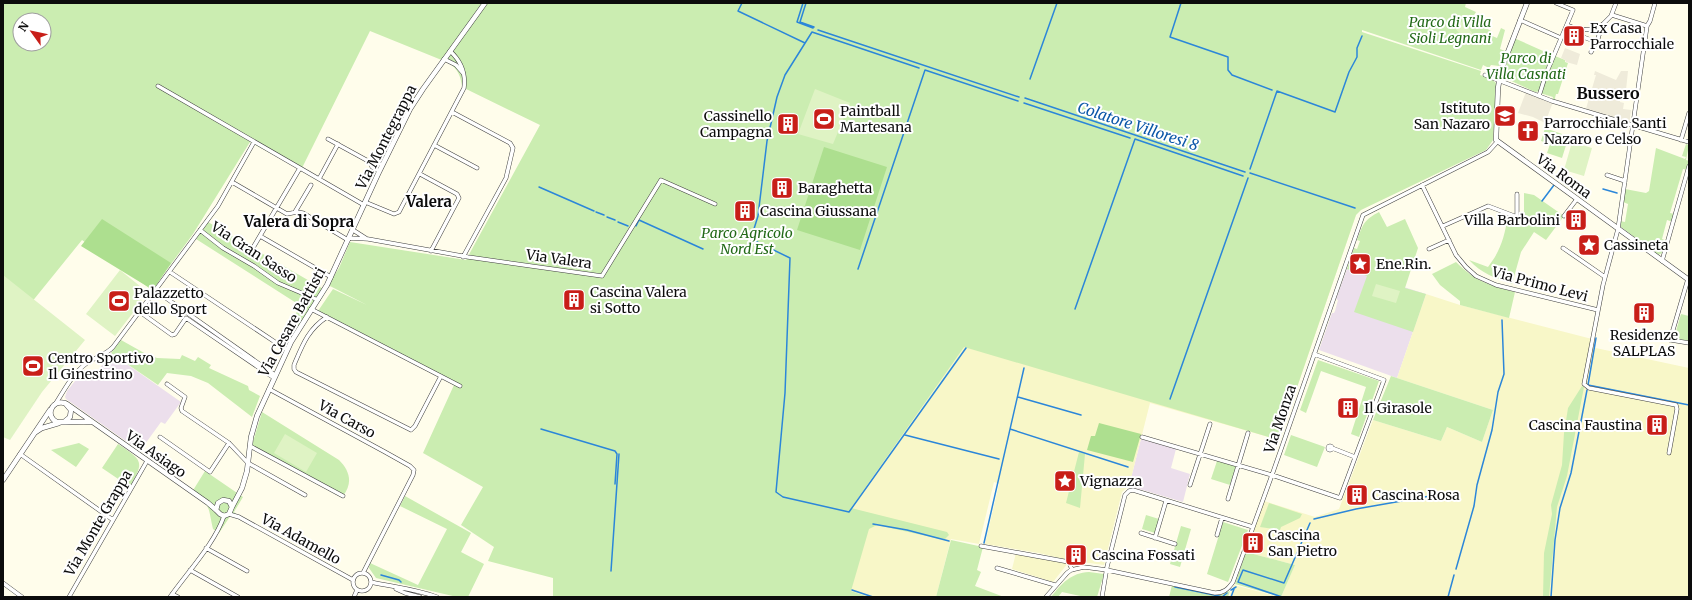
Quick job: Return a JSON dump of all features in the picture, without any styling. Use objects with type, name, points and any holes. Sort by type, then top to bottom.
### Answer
[{"type":"street","name":"Via Montegrappa","points":[[365,204],[379,171],[412,105],[485,3]]},
{"type":"street","points":[[1498,141],[1496,138],[1499,80],[1501,70],[1527,3]]},
{"type":"street","points":[[1539,96],[1573,10],[1556,3]]},
{"type":"street","points":[[1591,52],[1597,42],[1601,26],[1611,16],[1616,3]]},
{"type":"street","points":[[1655,3],[1647,26],[1618,229],[1598,310],[1585,385],[1589,388],[1631,395],[1676,406],[1677,408],[1669,453]]},
{"type":"street","points":[[1611,16],[1647,26]]},
{"type":"street","points":[[1520,20],[1561,38]]},
{"type":"street","points":[[1567,25],[1582,30],[1601,26]]},
{"type":"street","points":[[1582,30],[1583,36],[1597,42]]},
{"type":"street","points":[[158,86],[365,204],[396,214],[420,174],[464,88],[464,75],[461,63],[450,51]]},
{"type":"street","points":[[444,59],[456,65],[464,75]]},
{"type":"street","points":[[1485,75],[1539,96],[1689,142]]},
{"type":"street","points":[[452,112],[510,143],[513,148],[506,178],[463,256]]},
{"type":"street","points":[[1681,140],[1689,113]]},
{"type":"street","points":[[328,139],[370,162],[372,166],[379,171]]},
{"type":"street","name":"Via Monza","points":[[1072,570],[1087,567],[1213,592],[1221,592],[1226,590],[1233,582],[1363,215],[1488,152],[1498,141]]},
{"type":"street","name":"Via Roma","points":[[1498,141],[1688,280]]},
{"type":"street","points":[[3,480],[57,402],[62,392],[83,366],[112,348],[156,291],[200,230],[232,182],[254,142]]},
{"type":"street","points":[[319,179],[338,144]]},
{"type":"street","points":[[434,145],[477,168]]},
{"type":"street","points":[[370,162],[374,161],[382,165]]},
{"type":"street","points":[[1662,261],[1689,166]]},
{"type":"street","points":[[254,246],[300,168]]},
{"type":"street","points":[[420,174],[458,195],[459,198],[431,251]]},
{"type":"street","points":[[1607,175],[1625,181]]},
{"type":"street","name":"Via Valera","points":[[349,239],[368,240],[463,256],[602,276],[661,180],[715,204]]},
{"type":"street","points":[[232,182],[288,214],[295,212],[303,213],[349,239]]},
{"type":"street","points":[[295,212],[311,184]]},
{"type":"street","name":"Via Primo Levi","points":[[1422,185],[1461,262],[1471,272],[1496,284],[1598,310]]},
{"type":"street","points":[[1443,226],[1487,206],[1517,217],[1517,194]]},
{"type":"street","points":[[1564,216],[1577,199]]},
{"type":"street","name":"Via Cesare Battisti","points":[[171,595],[206,548],[238,498],[245,478],[256,418],[274,376],[298,330],[331,277],[365,204]]},
{"type":"street","name":"Via Gran Sasso","points":[[200,230],[221,246],[281,285],[318,300]]},
{"type":"street","name":"Via Valera","points":[[353,230],[368,240]]},
{"type":"street","points":[[260,236],[331,277]]},
{"type":"street","points":[[1429,249],[1449,240]]},
{"type":"street","points":[[1563,248],[1605,278]]},
{"type":"street","points":[[170,272],[287,350]]},
{"type":"street","points":[[1670,340],[1688,280]]},
{"type":"street","points":[[156,291],[274,376]]},
{"type":"street","points":[[311,309],[460,386]]},
{"type":"street","points":[[140,312],[172,335],[175,334],[186,318],[186,313]]},
{"type":"street","points":[[186,318],[274,376]]},
{"type":"street","points":[[327,318],[316,325],[310,332],[294,364],[294,369],[296,372],[411,430],[441,376]]},
{"type":"street","points":[[1647,336],[1689,344]]},
{"type":"street","points":[[1142,437],[1272,475],[1340,498],[1384,380],[1314,354]]},
{"type":"street","points":[[167,384],[185,397],[182,410],[229,443],[248,463],[305,495]]},
{"type":"street","name":"Via Carso","points":[[269,389],[386,452],[410,466],[414,470],[413,475],[363,573]]},
{"type":"street","points":[[57,402],[51,410],[51,416],[55,420],[62,422],[92,422]]},
{"type":"street","name":"Via Asiago","points":[[57,402],[67,404],[216,510]]},
{"type":"street","points":[[34,434],[42,428],[62,422],[69,418],[71,413],[67,404]]},
{"type":"street","points":[[1190,485],[1210,424]]},
{"type":"street","points":[[1228,498],[1248,433]]},
{"type":"street","points":[[160,437],[210,472],[229,443]]},
{"type":"street","points":[[250,446],[343,496]]},
{"type":"street","points":[[1332,448],[1355,457]]},
{"type":"street","points":[[20,454],[113,520]]},
{"type":"street","name":"Via Monte Grappa","points":[[69,597],[147,461]]},
{"type":"street","name":"Via Cesare Battisti","points":[[229,501],[236,496],[245,478]]},
{"type":"street","points":[[1102,597],[1107,570],[1126,494],[1133,490],[1253,527]]},
{"type":"street","points":[[208,503],[218,503],[223,500],[229,501],[229,512],[219,514],[216,510],[218,503]]},
{"type":"street","points":[[1155,538],[1166,501]]},
{"type":"street","name":"Via Adamello","points":[[229,512],[353,580]]},
{"type":"street","points":[[1217,535],[1222,518]]},
{"type":"street","points":[[1141,533],[1175,544]]},
{"type":"street","points":[[981,546],[1069,562],[1072,570],[1063,576],[1046,597]]},
{"type":"street","points":[[206,548],[247,571]]},
{"type":"street","points":[[997,568],[1055,585]]},
{"type":"street","points":[[190,570],[238,597]]},
{"type":"street","points":[[363,573],[369,576],[371,582],[369,587],[365,590],[357,590],[353,586],[353,580],[356,575],[363,573]]},
{"type":"street","points":[[371,582],[437,597]]},
{"type":"street","points":[[3,583],[22,597]]},
{"type":"street","points":[[396,588],[405,593],[420,597]]},
{"type":"street","points":[[354,597],[357,590]]},
{"type":"street","points":[[171,595],[178,597]]},
{"type":"shaded area","points":[[1565,48],[1580,54],[1577,65],[1566,62],[1561,58]]},
{"type":"shaded area","points":[[1595,71],[1616,80],[1621,71],[1628,71],[1626,90],[1622,90],[1620,102],[1624,103],[1623,109],[1631,110],[1629,125],[1585,112],[1596,75],[1594,75]]},
{"type":"shaded area","points":[[1526,92],[1553,102],[1545,123],[1533,117],[1518,113]]},
{"type":"shaded area","points":[[1347,269],[1426,294],[1397,378],[1319,350],[1332,313],[1335,311],[1338,300],[1336,299]]},
{"type":"shaded area","points":[[111,353],[181,402],[165,424],[161,422],[140,451],[65,397],[67,391],[84,370],[94,376]]},
{"type":"shaded area","points":[[1141,439],[1176,449],[1171,468],[1190,474],[1183,502],[1129,486]]},
{"type":"green space","name":"Parco Agricolo Nord Est","points":[[3,3],[1466,3],[1465,7],[1476,12],[1474,15],[1481,19],[1479,24],[1491,31],[1490,35],[1497,38],[1501,28],[1505,30],[1500,49],[1505,51],[1499,66],[1491,65],[1489,68],[1483,65],[1481,70],[1362,30],[1362,32],[1481,71],[1480,75],[1490,78],[1496,83],[1493,140],[1486,150],[1361,210],[1356,215],[1279,440],[964,347],[851,508],[947,532],[949,535],[945,539],[940,539],[877,525],[869,529],[851,591],[869,597],[553,597],[553,578],[488,561],[494,547],[461,525],[483,487],[423,453],[454,385],[318,311],[333,289],[367,305],[328,285],[339,268],[350,242],[466,260],[540,125],[462,87],[461,80],[455,68],[449,63],[370,31],[301,170],[250,142],[193,234],[152,290],[82,240],[31,303],[3,279]]},
{"type":"green space","points":[[1463,21],[1476,38],[1468,44],[1455,28]]},
{"type":"green space","name":"Parco di Villa Casnati","points":[[1514,38],[1552,55],[1540,91],[1535,92],[1503,77],[1502,73]]},
{"type":"green space","points":[[1555,56],[1565,60],[1565,62],[1568,63],[1554,102],[1552,101],[1553,97],[1540,93]]},
{"type":"green space","name":"Paintball Martesana","points":[[815,89],[850,103],[833,144],[798,134]]},
{"type":"green space","points":[[1545,128],[1562,134],[1561,137],[1568,139],[1562,158],[1547,153],[1550,144],[1541,141]]},
{"type":"green space","points":[[1572,142],[1592,148],[1584,176],[1564,170]]},
{"type":"green space","points":[[1686,144],[1689,145],[1686,160],[1689,161],[1688,170],[1683,169],[1670,213],[1675,214],[1673,222],[1667,220],[1662,239],[1667,241],[1662,253],[1658,255],[1621,227],[1620,221],[1625,222],[1628,204],[1623,202],[1625,189],[1646,193],[1649,191],[1656,148],[1685,159],[1686,157],[1682,156]]},
{"type":"green space","points":[[824,147],[887,167],[860,250],[797,230]]},
{"type":"green space","points":[[1570,175],[1584,186],[1578,194],[1563,184]]},
{"type":"green space","points":[[1524,193],[1534,195],[1564,216],[1546,240],[1534,232],[1521,252],[1512,284],[1483,272],[1469,260],[1488,267],[1496,255],[1501,243],[1508,216],[1524,222]]},
{"type":"green space","points":[[1379,212],[1387,227],[1405,219],[1418,248],[1405,288],[1426,294],[1413,332],[1354,312],[1367,276],[1347,269],[1354,248],[1357,249],[1360,241],[1357,240],[1363,226],[1367,220]]},
{"type":"green space","points":[[1356,215],[1279,440],[1150,403],[1129,486],[1122,492],[1104,565],[1067,560],[1039,553],[985,544],[999,484],[994,482],[979,544],[951,539],[936,597],[869,597],[850,591],[772,597],[791,258]]},
{"type":"green space","points":[[102,219],[171,263],[153,290],[81,246]]},
{"type":"green space","points":[[208,222],[325,290],[295,335],[285,329],[301,306],[196,239]]},
{"type":"green space","points":[[1456,262],[1463,269],[1483,282],[1515,292],[1509,318],[1460,305],[1460,301],[1440,285],[1432,274]]},
{"type":"green space","points":[[120,270],[146,291],[140,299],[142,301],[115,336],[86,314]]},
{"type":"green space","name":"Centro Sportivo Il Ginestrino","points":[[3,275],[85,340],[42,392],[10,440],[3,437]]},
{"type":"green space","points":[[1376,284],[1400,291],[1396,303],[1372,296]]},
{"type":"green space","points":[[1426,294],[1460,305],[1592,339],[1591,347],[1689,368],[1689,597],[1281,597],[1295,565],[1246,552],[1264,501],[1315,517],[1339,509],[1373,420],[1441,441],[1447,427],[1482,442],[1493,410],[1397,378]]},
{"type":"green space","points":[[1681,314],[1689,316],[1689,341],[1674,338]]},
{"type":"green space","points":[[121,340],[146,354],[157,358],[180,359],[182,355],[195,361],[198,357],[211,365],[209,368],[248,386],[249,390],[260,396],[252,417],[208,383],[191,376],[167,373],[158,385],[111,353]]},
{"type":"green space","points":[[1318,360],[1379,381],[1359,437],[1351,434],[1366,387],[1321,371],[1306,413],[1300,410]]},
{"type":"green space","points":[[1391,376],[1493,410],[1482,442],[1447,427],[1441,441],[1373,420]]},
{"type":"green space","points":[[1582,386],[1584,387],[1567,476],[1557,507],[1549,597],[1543,597],[1544,553],[1552,514],[1551,505],[1562,465],[1564,433],[1568,408]]},
{"type":"green space","points":[[262,412],[339,460],[343,464],[348,473],[349,482],[343,496],[252,445]]},
{"type":"green space","points":[[1099,423],[1141,434],[1133,462],[1087,450],[1091,436],[1095,436]]},
{"type":"green space","points":[[285,434],[317,453],[306,472],[274,453]]},
{"type":"green space","points":[[1291,435],[1325,447],[1317,467],[1284,455]]},
{"type":"green space","points":[[79,443],[89,449],[76,467],[51,450]]},
{"type":"green space","points":[[118,444],[132,454],[139,462],[138,472],[130,487],[102,468]]},
{"type":"green space","points":[[1079,452],[1085,454],[1080,508],[1066,503]]},
{"type":"green space","points":[[1217,461],[1236,466],[1230,485],[1211,479]]},
{"type":"green space","points":[[205,471],[243,497],[234,512],[239,517],[231,515],[219,533],[213,529],[208,507],[203,500],[192,492]]},
{"type":"green space","points":[[405,496],[471,533],[461,552],[484,564],[468,597],[457,597],[376,578],[369,568],[370,563],[418,585],[447,529],[400,506]]},
{"type":"green space","points":[[1269,503],[1302,514],[1300,518],[1281,527],[1280,530],[1260,527]]},
{"type":"green space","points":[[1146,515],[1159,519],[1155,533],[1142,529]]},
{"type":"green space","points":[[1223,522],[1248,530],[1228,582],[1207,574]]},
{"type":"green space","points":[[1181,526],[1191,529],[1180,567],[1170,564]]},
{"type":"green space","points":[[951,540],[983,547],[977,570],[981,572],[975,586],[1004,597],[936,597]]},
{"type":"green space","points":[[1246,552],[1295,565],[1281,597],[1235,584]]},
{"type":"green space","points":[[1016,553],[1068,563],[1053,582],[1012,569]]},
{"type":"green space","points":[[1089,572],[1104,574],[1097,597],[1085,597],[1062,592],[1058,597],[1051,597],[1067,580],[1077,574]]},
{"type":"green space","points":[[1172,585],[1216,595],[1230,591],[1228,597],[1169,597]]},
{"type":"green space","points":[[1234,585],[1280,597],[1229,597]]},
{"type":"waterway","points":[[742,3],[738,11],[805,43]]},
{"type":"waterway","name":"Colatore Villoresi 8","points":[[803,3],[797,22],[813,28]]},
{"type":"waterway","name":"Colatore Villoresi 8","points":[[806,3],[800,22],[814,27]]},
{"type":"waterway","points":[[1030,79],[1057,3]]},
{"type":"waterway","points":[[1181,3],[1170,37],[1228,57],[1228,70],[1232,75],[1272,90]]},
{"type":"waterway","name":"Colatore Villoresi 8","points":[[818,30],[1019,97]]},
{"type":"waterway","name":"Colatore Villoresi 8","points":[[812,32],[919,68]]},
{"type":"waterway","points":[[753,232],[758,216],[767,141],[777,97],[785,75],[812,32]]},
{"type":"waterway","points":[[1277,91],[1335,112],[1349,72],[1357,57],[1357,48],[1362,36]]},
{"type":"waterway","points":[[858,269],[925,70],[1018,101]]},
{"type":"waterway","points":[[1250,169],[1277,91]]},
{"type":"waterway","name":"Colatore Villoresi 8","points":[[1025,98],[1245,172]]},
{"type":"waterway","points":[[1024,103],[1130,138]]},
{"type":"waterway","points":[[1075,309],[1135,139],[1243,176]]},
{"type":"waterway","name":"Colatore Villoresi 8","points":[[1250,173],[1355,208]]},
{"type":"waterway","points":[[1170,399],[1248,178]]},
{"type":"waterway","name":"Colatore Villoresi 8","points":[[1542,201],[1554,185]]},
{"type":"waterway","points":[[539,187],[594,211]]},
{"type":"waterway","name":"Colatore Villoresi 8","points":[[1603,189],[1617,193]]},
{"type":"waterway","points":[[596,212],[604,215]]},
{"type":"waterway","points":[[607,217],[615,220]]},
{"type":"waterway","points":[[636,226],[639,220],[703,249]]},
{"type":"waterway","points":[[618,222],[628,226]]},
{"type":"waterway","points":[[752,235],[751,239],[790,258],[785,393],[776,492],[783,497],[849,512],[966,348]]},
{"type":"waterway","points":[[1456,569],[1474,506],[1477,485],[1492,430],[1498,392],[1504,374],[1502,320]]},
{"type":"waterway","points":[[1596,338],[1588,385],[1689,405]]},
{"type":"waterway","points":[[984,543],[1024,368]]},
{"type":"waterway","points":[[1551,597],[1555,540],[1560,508],[1571,473],[1587,390]]},
{"type":"waterway","points":[[1018,397],[1081,415]]},
{"type":"waterway","points":[[541,429],[615,451],[617,454],[615,484]]},
{"type":"waterway","points":[[1010,429],[1128,467]]},
{"type":"waterway","points":[[905,435],[999,459]]},
{"type":"waterway","points":[[611,571],[619,454]]},
{"type":"waterway","points":[[1314,519],[1356,509],[1436,495]]},
{"type":"waterway","points":[[1238,582],[1243,570],[1284,583],[1310,523]]},
{"type":"waterway","points":[[873,524],[907,530],[949,541]]},
{"type":"waterway","points":[[381,575],[399,580],[401,582]]},
{"type":"waterway","points":[[1448,597],[1454,575]]},
{"type":"waterway","points":[[1238,582],[1282,597]]},
{"type":"waterway","points":[[1175,587],[1222,597],[1227,593]]},
{"type":"waterway","points":[[1231,590],[1236,587]]},
{"type":"waterway","points":[[1231,597],[1234,589]]},
{"type":"waterway","points":[[852,590],[873,597]]},
{"type":"place","name":"Ex Casa Parrocchiale","points":[[1574,36]]},
{"type":"place","name":"Istituto San Nazaro","points":[[1505,116]]},
{"type":"place","name":"Paintball Martesana","points":[[824,119]]},
{"type":"place","name":"Cassinello Campagna","points":[[788,124]]},
{"type":"place","name":"Parrocchiale Santi Nazaro e Celso","points":[[1528,131]]},
{"type":"place","name":"Baraghetta","points":[[782,188]]},
{"type":"place","name":"Cascina Giussana","points":[[745,211]]},
{"type":"place","name":"Villa Barbolini","points":[[1576,220]]},
{"type":"place","name":"Cassineta","points":[[1589,245]]},
{"type":"place","name":"Ene.Rin.","points":[[1360,264]]},
{"type":"place","name":"Cascina Valera si Sotto","points":[[574,300]]},
{"type":"place","name":"Palazzetto dello Sport","points":[[119,301]]},
{"type":"place","name":"Residenze SALPLAS","points":[[1644,313]]},
{"type":"place","name":"Centro Sportivo Il Ginestrino","points":[[33,366]]},
{"type":"place","name":"Il Girasole","points":[[1348,408]]},
{"type":"place","name":"Cascina Faustina","points":[[1657,425]]},
{"type":"place","name":"Vignazza","points":[[1065,481]]},
{"type":"place","name":"Cascina Rosa","points":[[1357,495]]},
{"type":"place","name":"Cascina San Pietro","points":[[1253,543]]},
{"type":"place","name":"Cascina Fossati","points":[[1076,555]]},
{"type":"district","name":"Bussero","points":[[1608,93]]},
{"type":"district","name":"Valera","points":[[429,201]]},
{"type":"district","name":"Valera di Sopra","points":[[299,221]]},
{"type":"park label","name":"Parco di Villa Sioli Legnani","points":[[1450,30]]}]
